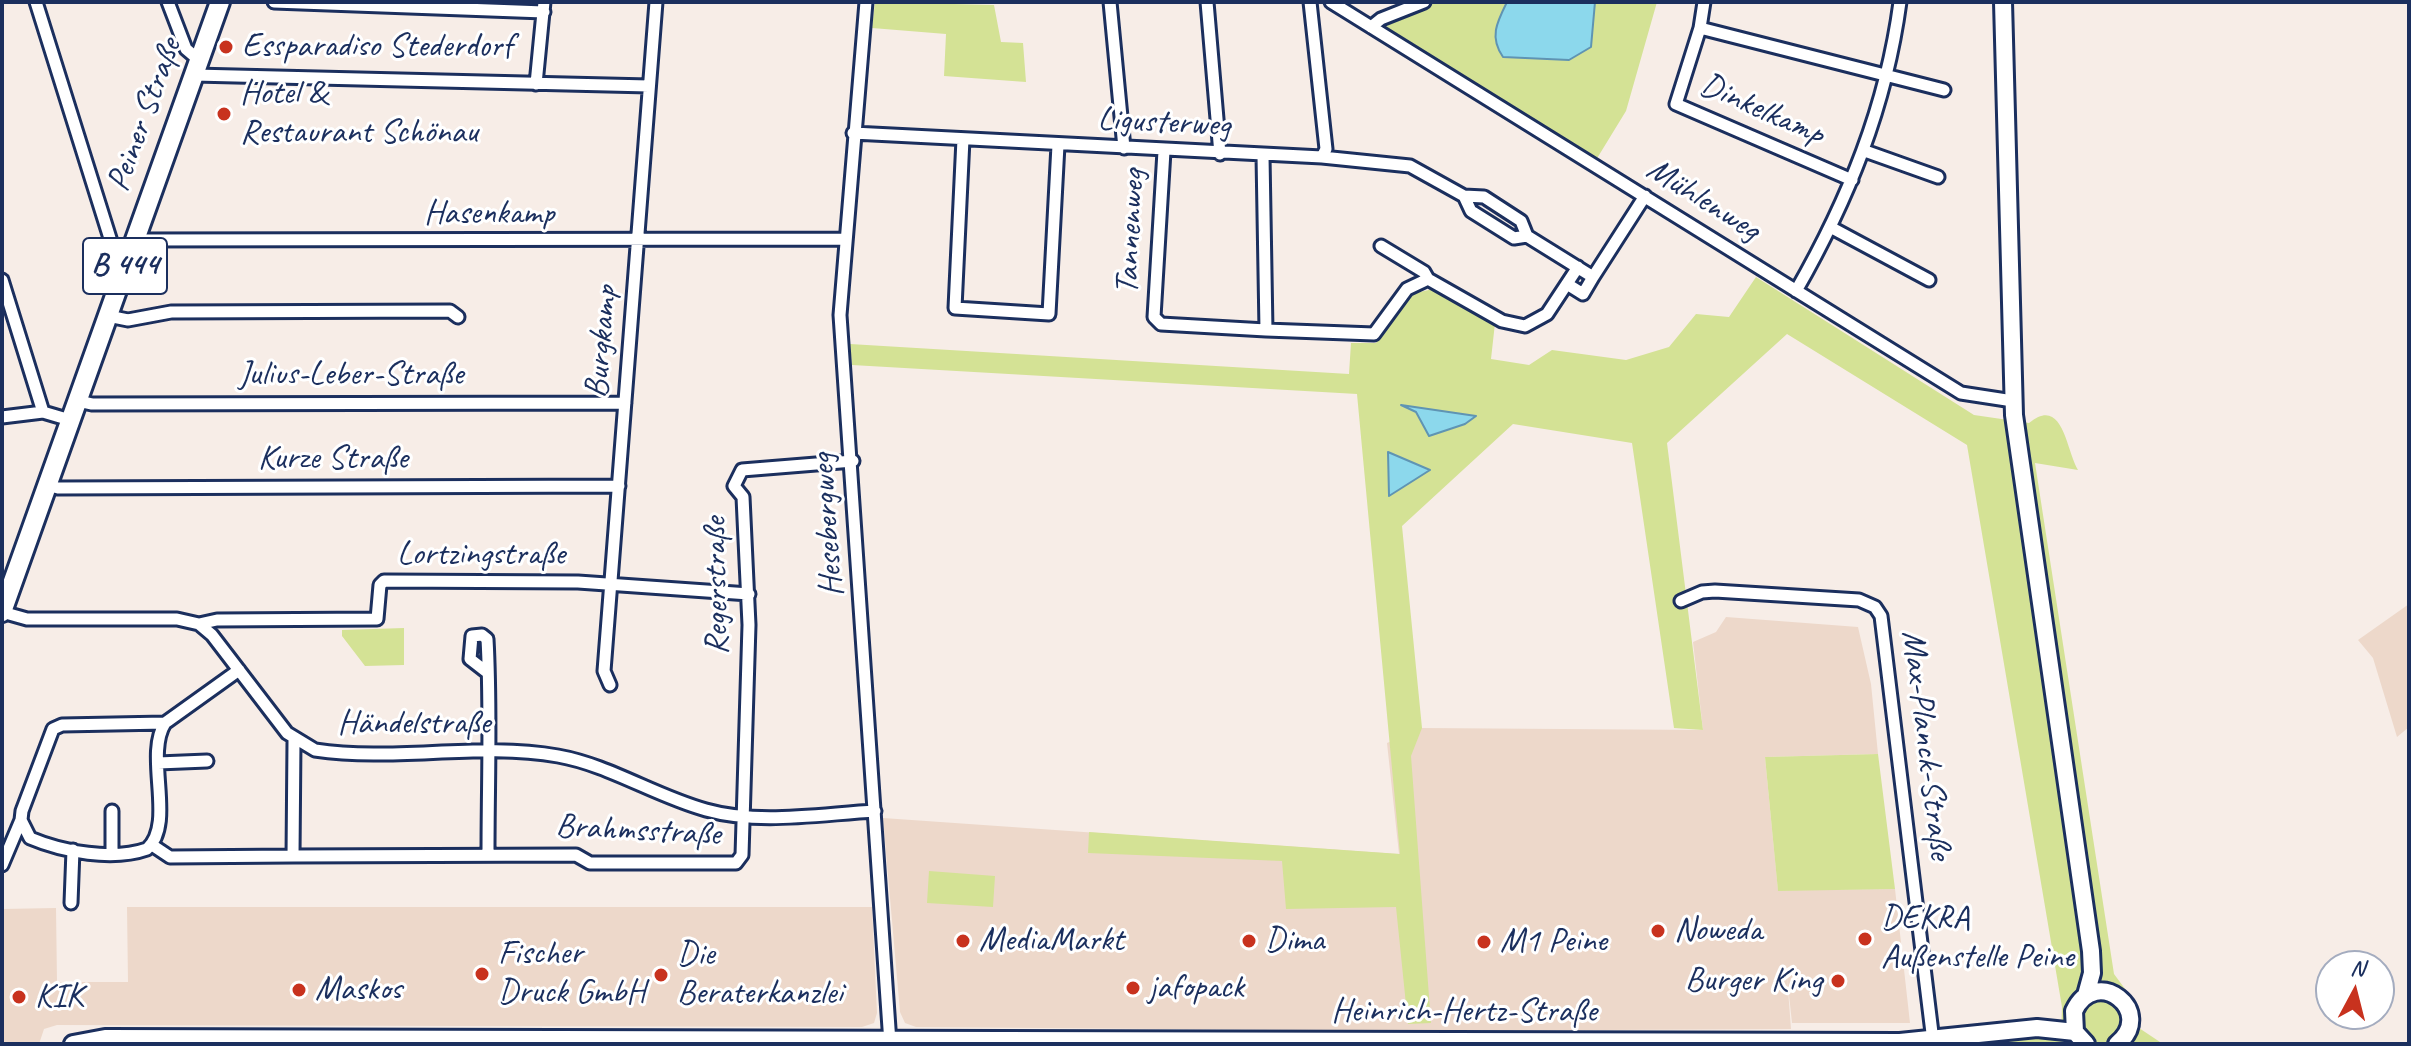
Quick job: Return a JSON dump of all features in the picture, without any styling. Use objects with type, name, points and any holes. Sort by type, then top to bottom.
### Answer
[{"type":"main road","name":"Peiner Straße","points":[[2,612],[220,2]]},
{"type":"street","points":[[36,2],[114,251],[126,264]]},
{"type":"street","points":[[168,2],[196,67],[536,84],[649,86]]},
{"type":"street","points":[[274,2],[544,7],[536,84]]},
{"type":"street","name":"Burgkamp","points":[[610,685],[604,671],[656,2]]},
{"type":"street","name":"Hesebergweg","points":[[866,2],[840,315],[853,461],[890,1041]]},
{"type":"street","points":[[1110,2],[1124,148]]},
{"type":"street","points":[[1207,2],[1220,154]]},
{"type":"street","points":[[1310,2],[1326,149],[1322,157]]},
{"type":"street","name":"Mühlenweg","points":[[1331,2],[1961,393],[2013,401]]},
{"type":"street","points":[[1371,27],[1381,19],[1424,2]]},
{"type":"street","name":"Dinkelkamp","points":[[1704,2],[1700,28],[1676,104],[1852,180]]},
{"type":"street","points":[[1796,291],[1832,228],[1865,151],[1887,75],[1900,2]]},
{"type":"street","points":[[2003,2],[2013,401],[2028,527],[2091,951],[2092,973],[2086,995],[2074,1011],[2080,1038]]},
{"type":"street","name":"Dinkelkamp","points":[[1700,28],[1944,90]]},
{"type":"street","name":"Ligusterweg","points":[[853,133],[1322,157],[1410,166],[1464,196],[1484,197],[1521,221],[1527,236],[1593,277]]},
{"type":"street","points":[[963,139],[955,308],[1049,314],[1058,145]]},
{"type":"street","name":"Tannenweg","points":[[1164,151],[1154,317],[1161,324],[1374,334],[1407,289],[1428,279]]},
{"type":"street","points":[[1865,151],[1938,177]]},
{"type":"street","points":[[1263,156],[1266,330]]},
{"type":"street","name":"Ligusterweg","points":[[1464,196],[1471,211],[1514,238],[1527,236]]},
{"type":"street","points":[[1567,284],[1583,294],[1645,196]]},
{"type":"street","points":[[1832,228],[1922,273],[1929,280]]},
{"type":"street","name":"Hasenkamp","points":[[134,240],[845,239]]},
{"type":"street","points":[[1381,246],[1424,272],[1428,279],[1502,321],[1519,326],[1540,320],[1578,267]]},
{"type":"street","points":[[2,280],[43,412]]},
{"type":"street","points":[[108,316],[128,320],[171,312],[450,311],[458,317]]},
{"type":"street","name":"Julius-Leber-Straße","points":[[78,401],[87,404],[625,403]]},
{"type":"street","points":[[2,417],[43,412],[70,420]]},
{"type":"street","name":"Regerstraße","points":[[744,817],[749,594],[743,497],[734,486],[742,470],[853,461]]},
{"type":"street","name":"Kurze Straße","points":[[47,485],[58,488],[619,486]]},
{"type":"street","name":"Lortzingstraße","points":[[199,624],[217,620],[377,619],[380,585],[384,581],[611,585],[749,594]]},
{"type":"street","name":"Max-Planck-Straße","points":[[1681,601],[1715,591],[1859,600],[1870,604],[1881,616],[1933,1041]]},
{"type":"street","points":[[2,612],[27,619],[177,619],[199,624]]},
{"type":"street","name":"Händelstraße","points":[[199,624],[212,635],[294,741],[328,752],[536,753],[578,761],[689,805],[744,817],[875,811]]},
{"type":"street","points":[[21,820],[30,838],[73,850],[138,852],[152,845],[158,832],[159,738],[165,723],[239,670]]},
{"type":"street","points":[[488,673],[488,853]]},
{"type":"street","points":[[2,865],[53,729],[62,725],[165,723]]},
{"type":"street","points":[[293,856],[294,741]]},
{"type":"street","points":[[158,763],[207,761]]},
{"type":"street","points":[[112,811],[112,852]]},
{"type":"street","name":"Brahmsstraße","points":[[152,845],[170,857],[488,853],[576,855],[590,863],[731,865],[742,855],[744,817]]},
{"type":"street","points":[[71,903],[73,850]]},
{"type":"street","points":[[2091,951],[2097,972],[2109,992],[2123,1000],[2130,1014],[2129,1029],[2117,1044]]},
{"type":"street","points":[[2086,995],[2109,992]]},
{"type":"street","name":"Heinrich-Hertz-Straße","points":[[73,1044],[105,1038],[1639,1043],[1933,1041],[2037,1028],[2074,1011]]},
{"type":"street","name":"Heinrich-Hertz-Straße","points":[[2037,1028],[2080,1038]]},
{"type":"shaded area","points":[[2409,604],[2409,727],[2397,737],[2373,658],[2358,640]]},
{"type":"shaded area","points":[[1726,617],[1858,627],[1871,684],[1878,754],[1765,757],[1778,890],[1895,889],[1910,1023],[1792,1023],[1787,976],[1791,1029],[1414,1031],[916,1027],[905,1023],[900,1012],[883,818],[1399,854],[1387,743],[1422,728],[1703,730],[1693,642],[1716,632]]},
{"type":"shaded area","points":[[127,907],[872,907],[877,1013],[874,1023],[862,1027],[57,1025],[44,1029],[39,1044],[2,1044],[2,909],[56,908],[57,982],[128,982]]},
{"type":"green space","points":[[875,2],[994,5],[1001,42],[1023,43],[1026,82],[944,76],[946,34],[872,28]]},
{"type":"green space","points":[[1434,2],[1657,2],[1626,111],[1596,160],[1385,28],[1393,18]]},
{"type":"green space","points":[[1756,277],[1974,415],[2029,423],[2040,416],[2049,416],[2062,428],[2078,470],[2035,463],[2114,974],[2137,1005],[2139,1028],[2163,1044],[1974,1044],[2061,1036],[2062,1007],[1967,445],[1787,334],[1667,443],[1703,730],[1674,728],[1632,443],[1513,424],[1402,526],[1422,728],[1411,756],[1431,1023],[1408,1024],[1396,907],[1286,909],[1282,861],[1088,853],[1089,832],[1400,854],[1357,394],[852,365],[850,344],[1349,374],[1351,343],[1376,343],[1411,294],[1433,289],[1495,323],[1491,359],[1529,365],[1552,350],[1626,360],[1669,347],[1696,314],[1729,317]]},
{"type":"green space","points":[[404,628],[404,665],[365,666],[342,636],[342,630]]},
{"type":"green space","points":[[1878,754],[1895,889],[1778,891],[1765,757]]},
{"type":"green space","points":[[929,871],[995,876],[993,907],[927,903]]},
{"type":"water","points":[[1507,2],[1595,2],[1591,47],[1569,60],[1503,57],[1495,36]]},
{"type":"water","points":[[1401,405],[1476,416],[1465,424],[1429,436],[1416,412]]},
{"type":"water","points":[[1388,452],[1430,470],[1389,496]]},
{"type":"place","name":"Essparadiso Stederdorf","points":[[226,47]]},
{"type":"place","name":"Hotel & Restaurant Schönau","points":[[224,114]]},
{"type":"place","name":"Noweda","points":[[1658,931]]},
{"type":"place","name":"DEKRA Außenstelle Peine","points":[[1865,939]]},
{"type":"place","name":"MediaMarkt","points":[[963,941]]},
{"type":"place","name":"Dima","points":[[1249,941]]},
{"type":"place","name":"M1 Peine","points":[[1484,942]]},
{"type":"place","name":"Fischer Druck GmbH","points":[[482,974]]},
{"type":"place","name":"Die Beraterkanzlei","points":[[661,975]]},
{"type":"place","name":"Burger King","points":[[1838,981]]},
{"type":"place","name":"jafopack","points":[[1133,988]]},
{"type":"place","name":"Maskos","points":[[299,990]]},
{"type":"place","name":"KIK","points":[[19,997]]}]
